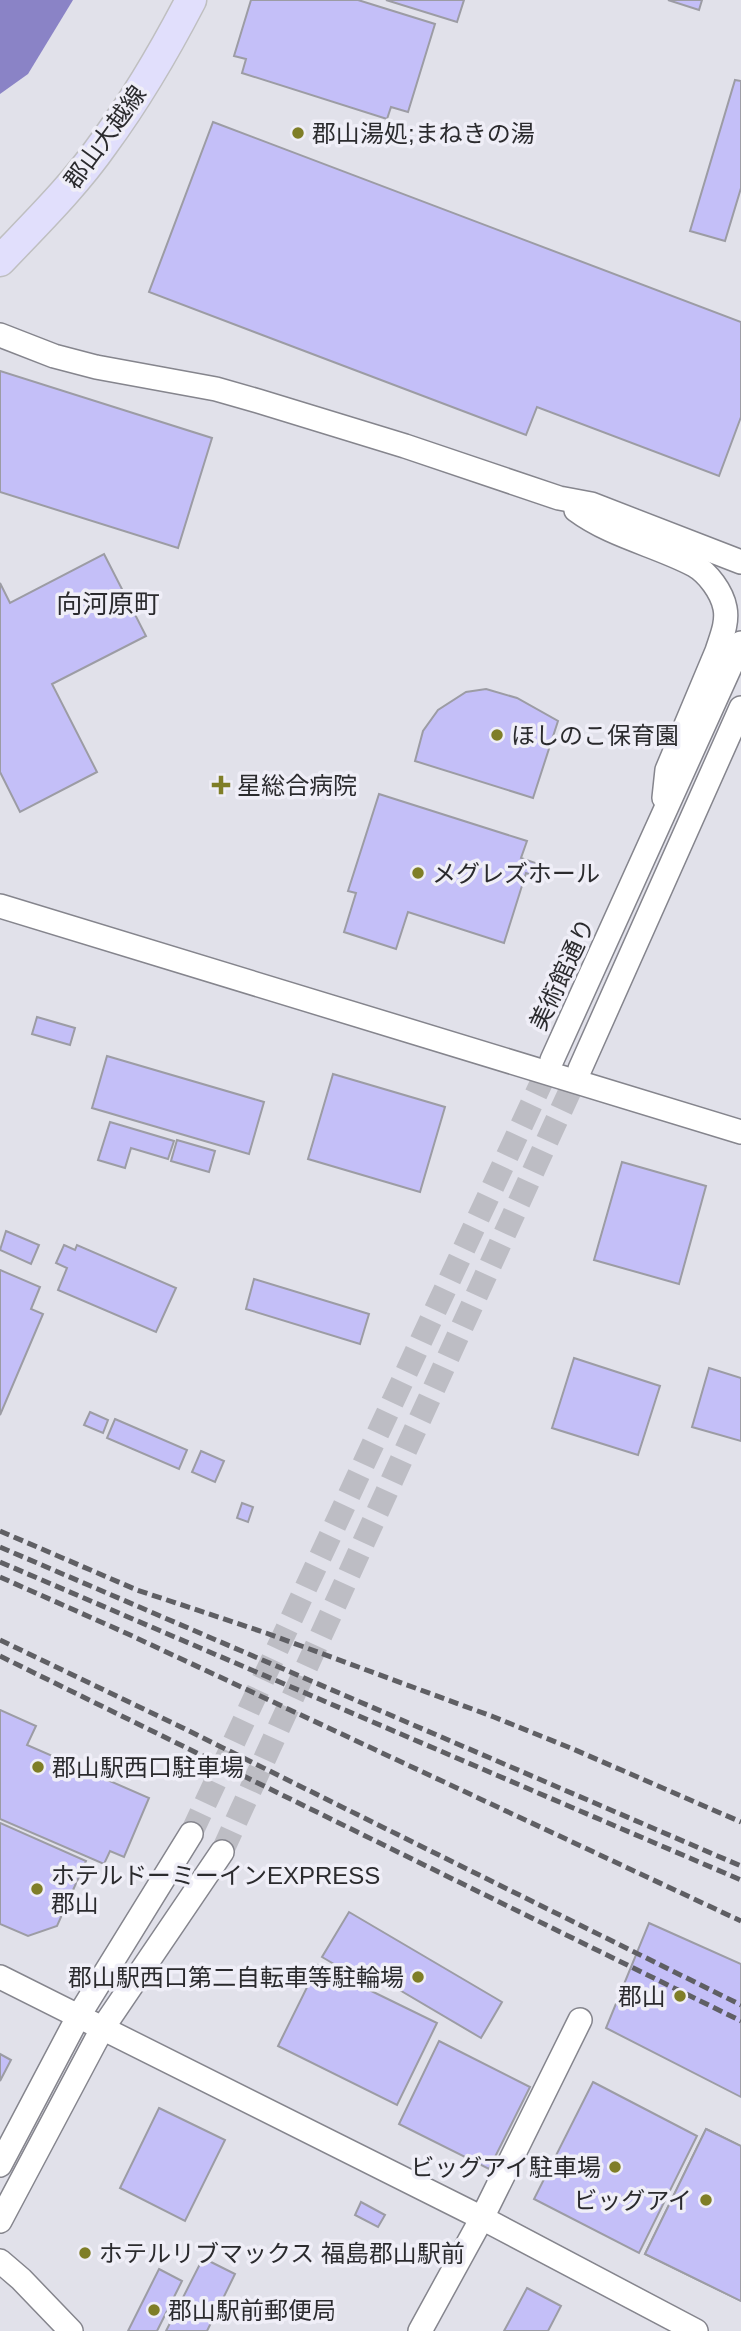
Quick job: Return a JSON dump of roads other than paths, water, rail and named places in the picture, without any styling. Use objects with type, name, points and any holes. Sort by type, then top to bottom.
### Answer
[{"type":"main road","name":"郡山大越線","points":[[0,261],[60,197],[104,144],[156,66],[191,0]]},
{"type":"street","points":[[0,335],[54,356],[96,367],[216,389],[405,446],[559,498],[592,504],[741,562]]},
{"type":"street","points":[[559,498],[584,517],[695,566],[708,576],[725,609],[723,631],[717,651],[667,770],[664,785],[666,810]]},
{"type":"street","name":"美術館通り","points":[[552,1060],[741,643]]},
{"type":"street","points":[[580,1069],[741,708]]},
{"type":"street","points":[[0,905],[741,1132]]},
{"type":"street","points":[[0,2165],[79,2017],[191,1834]]},
{"type":"street","points":[[0,2221],[102,2029],[222,1852]]},
{"type":"street","points":[[0,1977],[482,2218],[696,2331]]},
{"type":"street","points":[[420,2331],[482,2218],[580,2020]]},
{"type":"street","points":[[0,2261],[71,2331]]},
{"type":"tunnel","points":[[191,1834],[552,1060]]},
{"type":"tunnel","points":[[222,1852],[580,1069]]},
{"type":"railway","points":[[0,1531],[137,1590],[266,1633],[494,1717],[741,1822]]},
{"type":"railway","points":[[0,1547],[741,1866]]},
{"type":"railway","points":[[0,1562],[741,1880]]},
{"type":"railway","points":[[0,1577],[128,1634],[741,1921]]},
{"type":"railway","points":[[0,1640],[741,2005]]},
{"type":"railway","points":[[0,1656],[741,2021]]},
{"type":"place","name":"郡山湯処;まねきの湯","points":[[298,133]]},
{"type":"place","name":"ほしのこ保育園","points":[[497,735]]},
{"type":"place","name":"星総合病院","points":[[221,785]]},
{"type":"place","name":"メグレズホール","points":[[418,873]]},
{"type":"place","name":"郡山駅西口駐車場","points":[[38,1767]]},
{"type":"place","name":"ホテルドーミーインEXPRESS 郡山","points":[[37,1889]]},
{"type":"place","name":"郡山駅西口第二自転車等駐輪場","points":[[418,1977]]},
{"type":"place","name":"郡山","points":[[680,1996]]},
{"type":"place","name":"ビッグアイ駐車場","points":[[615,2167]]},
{"type":"place","name":"ビッグアイ","points":[[706,2200]]},
{"type":"place","name":"ホテルリブマックス 福島郡山駅前","points":[[85,2253]]},
{"type":"place","name":"郡山駅前郵便局","points":[[154,2310]]},
{"type":"district","name":"向河原町","points":[[108,604]]}]
